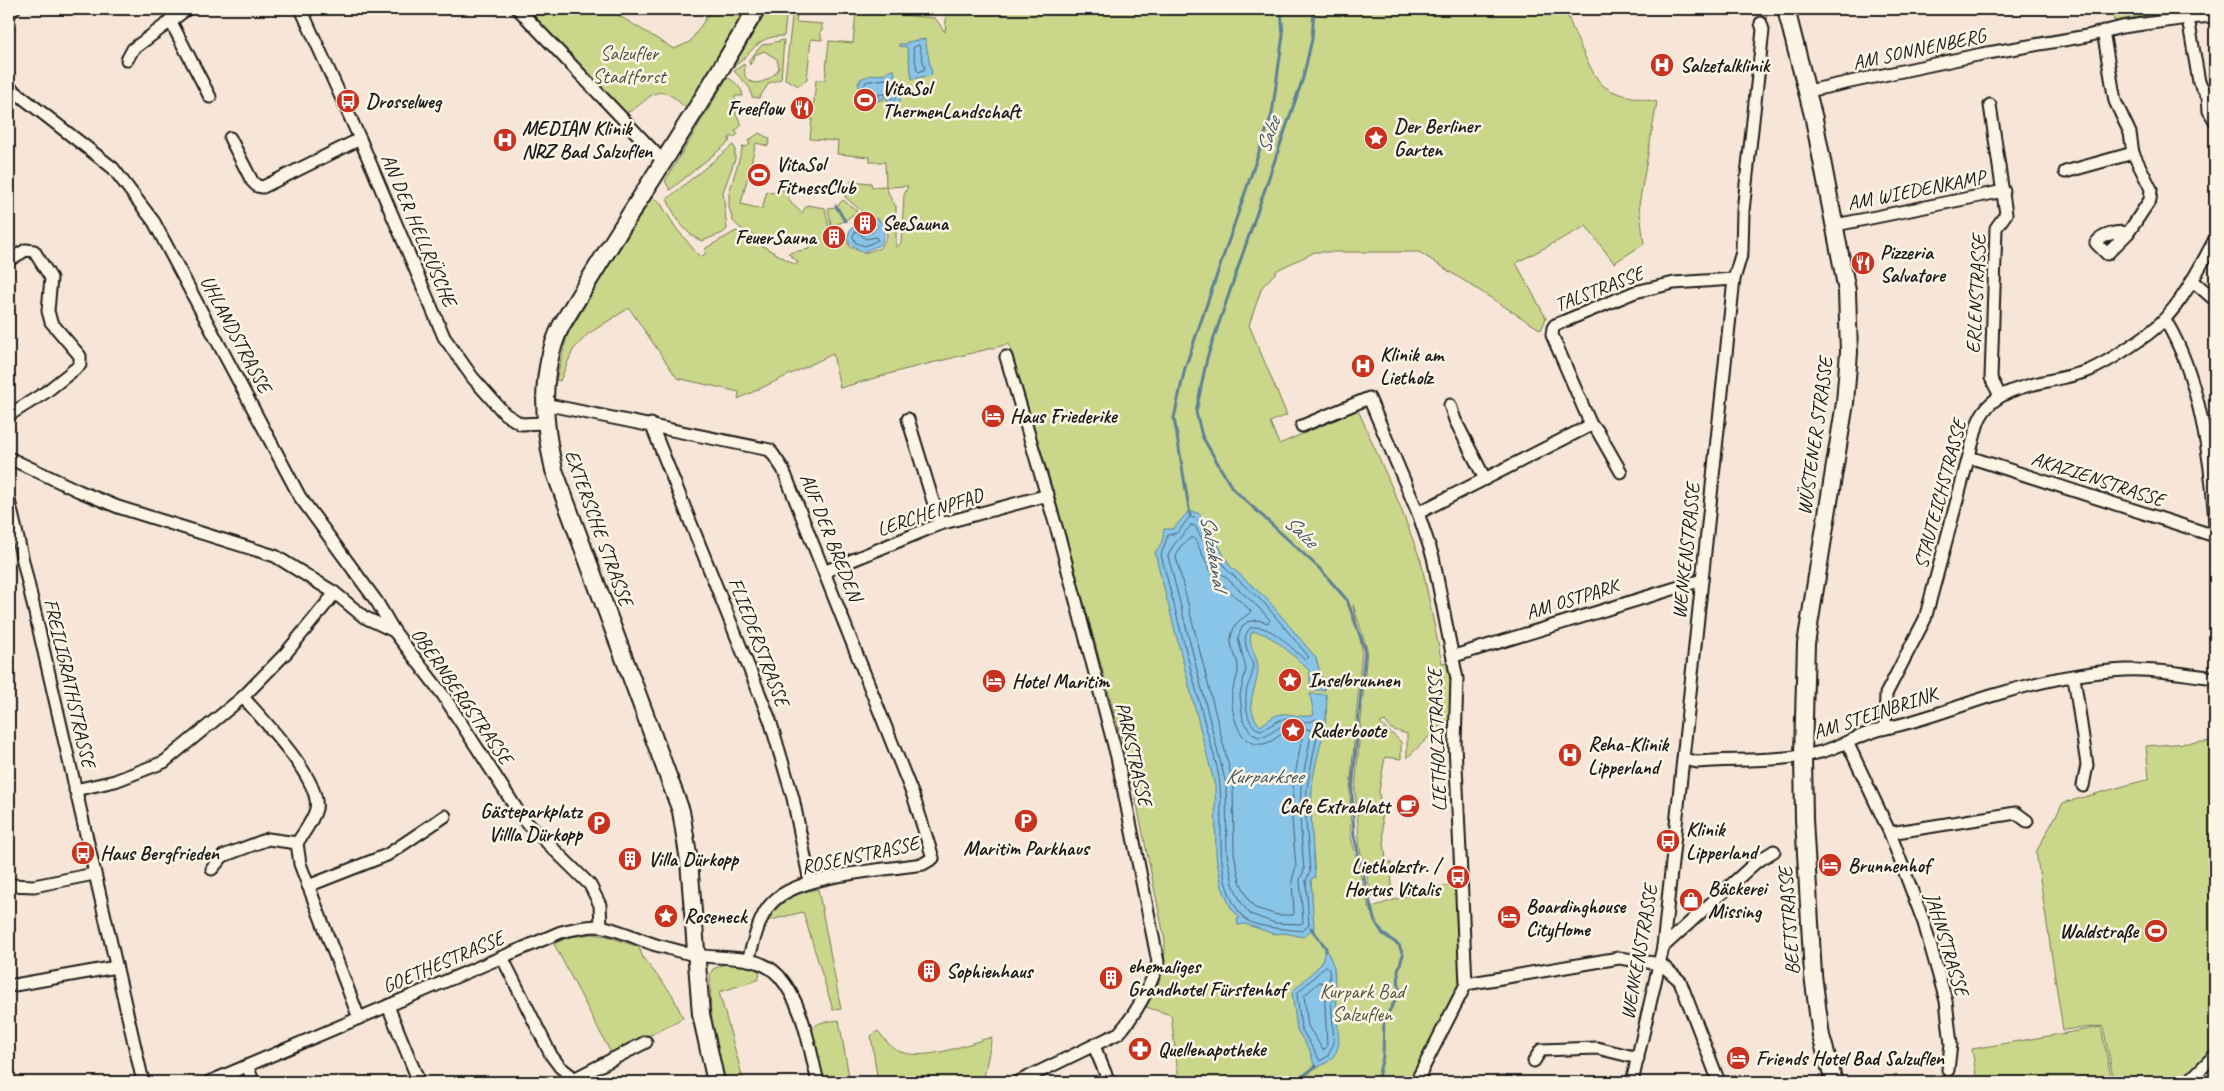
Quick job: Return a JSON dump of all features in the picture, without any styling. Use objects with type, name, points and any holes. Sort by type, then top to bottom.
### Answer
[{"type":"main road","name":"EXTERSCHE STRASSE","points":[[716,1082],[701,1014],[698,956],[689,862],[681,811],[554,470],[544,423],[544,404],[546,377],[555,339],[722,68],[756,9]]},
{"type":"main road","name":"WÜSTENER STRASSE","points":[[1786,9],[1808,91],[1836,224],[1847,291],[1849,352],[1845,403],[1806,644],[1803,755]]},
{"type":"main road","name":"BEETSTRASSE","points":[[1803,755],[1804,819],[1813,975],[1821,1036],[1834,1082]]},
{"type":"street","points":[[9,14],[14,9]]},
{"type":"street","points":[[127,60],[133,49],[187,9]]},
{"type":"street","name":"AN DER HELLRÜSCHE","points":[[301,9],[360,139],[444,337],[473,378],[505,414],[521,424],[544,423]]},
{"type":"street","points":[[518,9],[663,161]]},
{"type":"street","name":"AM SONNENBERG","points":[[1808,91],[1982,54],[2087,36],[2103,31],[2188,18],[2215,16]]},
{"type":"street","points":[[2188,18],[2199,82],[2208,97],[2209,111],[2215,121]]},
{"type":"street","points":[[170,20],[210,97]]},
{"type":"street","name":"WENKENSTRASSE","points":[[1632,1082],[1663,948],[1734,279],[1742,252],[1743,211],[1763,30],[1761,23]]},
{"type":"street","points":[[2103,31],[2115,101],[2130,133],[2133,153],[2151,188],[2150,200],[2128,233]]},
{"type":"street","name":"UHLANDSTRASSE","points":[[9,87],[113,168],[154,222],[178,262],[300,497],[377,602],[394,631]]},
{"type":"street","name":"ERLENSTRASSE","points":[[1990,104],[2006,214],[1996,228],[1991,378],[2000,396]]},
{"type":"street","points":[[230,138],[252,180],[257,186],[263,187],[360,139]]},
{"type":"street","points":[[2066,172],[2133,153]]},
{"type":"street","name":"AM WIEDENKAMP","points":[[1836,224],[2004,192]]},
{"type":"street","name":"STAUTEICHSTRASSE","points":[[1885,728],[1886,694],[1925,619],[1979,419],[1983,412],[2000,396],[2016,389],[2088,371],[2148,334],[2165,320],[2192,280],[2215,239]]},
{"type":"street","points":[[9,260],[26,250],[34,251],[51,278],[48,311],[51,322],[80,356],[80,365],[46,392],[9,414]]},
{"type":"street","name":"TALSTRASSE","points":[[1621,472],[1597,430],[1591,425],[1552,335],[1552,328],[1635,292],[1674,283],[1734,279]]},
{"type":"street","points":[[2192,280],[2215,300]]},
{"type":"street","points":[[2165,320],[2193,386],[2213,484],[2215,526]]},
{"type":"street","name":"PARKSTRASSE","points":[[1006,357],[1048,495],[1117,757],[1158,955],[1151,980],[1128,1023],[1119,1032],[1018,1082]]},
{"type":"street","name":"LIETHOLZSTRASSE","points":[[1302,426],[1369,398],[1418,513],[1433,557],[1454,656],[1456,679],[1455,744],[1466,984],[1416,1082]]},
{"type":"street","name":"AUF DER BREDEN","points":[[544,404],[651,424],[770,450],[783,469],[826,571],[914,798],[933,858]]},
{"type":"street","points":[[1450,405],[1485,480]]},
{"type":"street","points":[[908,419],[940,524]]},
{"type":"street","name":"FLIEDERSTRASSE","points":[[651,424],[770,720],[793,798],[810,882]]},
{"type":"street","points":[[1418,513],[1591,425]]},
{"type":"street","name":"AKAZIENSTRASSE","points":[[1969,457],[2215,536]]},
{"type":"street","name":"OBERNBERGSTRASSE","points":[[10,460],[118,507],[275,556],[335,593],[364,617],[394,631],[442,695],[523,818],[590,885],[600,905],[601,926]]},
{"type":"street","name":"LERCHENPFAD","points":[[826,571],[940,524],[1048,495]]},
{"type":"street","name":"FREILIGRATHSTRASSE","points":[[9,500],[142,1082]]},
{"type":"street","name":"AM OSTPARK","points":[[1454,656],[1702,580]]},
{"type":"street","points":[[75,790],[114,781],[164,762],[243,697],[286,653],[335,593]]},
{"type":"street","name":"AM STEINBRINK","points":[[1684,760],[1697,762],[1803,755],[1823,751],[1885,728],[1904,725],[2035,684],[2074,676],[2124,670],[2156,671],[2215,678]]},
{"type":"street","points":[[2074,676],[2087,765],[2083,786]]},
{"type":"street","points":[[243,697],[295,758],[314,789],[317,808],[310,824],[297,842],[300,864],[359,1018]]},
{"type":"street","name":"JAHNSTRASSE","points":[[1846,742],[1890,834],[1924,923],[1946,1001],[1952,1044],[1948,1070]]},
{"type":"street","points":[[1890,834],[2016,813],[2028,821]]},
{"type":"street","points":[[308,886],[387,855],[445,816]]},
{"type":"street","points":[[212,868],[223,856],[268,839],[297,842]]},
{"type":"street","points":[[1663,948],[1754,863],[1774,851]]},
{"type":"street","name":"ROSENSTRASSE","points":[[748,960],[758,926],[768,908],[778,897],[810,882],[923,864],[933,858]]},
{"type":"street","points":[[9,885],[34,886],[94,874]]},
{"type":"street","name":"GOETHESTRASSE","points":[[209,1082],[248,1068],[359,1018],[561,932],[601,926],[645,942],[698,956],[735,957],[748,960],[766,967],[778,975],[793,995],[803,1023],[818,1082]]},
{"type":"street","points":[[502,957],[551,1055],[577,1081],[646,1042]]},
{"type":"street","points":[[1466,984],[1619,958],[1660,964],[1680,981],[1719,1082]]},
{"type":"street","points":[[9,986],[116,967]]},
{"type":"street","points":[[388,1006],[419,1082]]},
{"type":"street","points":[[1094,1046],[1109,1082]]},
{"type":"street","points":[[1534,1061],[1541,1050],[1597,1048],[1638,1058]]},
{"type":"street","points":[[2188,1082],[2215,1055]]},
{"type":"street","points":[[248,1068],[254,1082]]},
{"type":"green space","name":"Salzufler Stadtforst","points":[[528,9],[608,9],[674,49],[690,42],[712,9],[750,9],[693,100],[684,107],[673,97],[665,93],[657,93],[639,106],[624,113]]},
{"type":"green space","points":[[768,9],[787,9],[784,36],[760,42],[733,67]]},
{"type":"green space","points":[[793,9],[798,9],[796,22],[823,24],[821,27],[823,29],[820,32],[822,40],[811,39],[807,79],[799,86],[785,79]]},
{"type":"green space","name":"Kurpark Bad Salzuflen","points":[[947,9],[1565,9],[1582,51],[1600,82],[1617,93],[1657,102],[1639,205],[1644,244],[1614,263],[1586,226],[1516,263],[1546,318],[1541,330],[1419,252],[1315,252],[1279,269],[1262,287],[1249,325],[1287,415],[1270,422],[1279,444],[1358,410],[1400,506],[1421,561],[1442,663],[1449,662],[1454,694],[1453,724],[1445,723],[1439,727],[1407,758],[1407,734],[1391,729],[1385,721],[1380,723],[1401,742],[1401,759],[1385,757],[1379,791],[1386,861],[1391,862],[1392,890],[1372,896],[1360,850],[1355,790],[1367,649],[1353,605],[1362,649],[1350,791],[1351,837],[1369,908],[1434,887],[1458,885],[1464,977],[1412,1082],[1179,1082],[1171,1015],[1146,1007],[1164,971],[1165,941],[1130,770],[1054,494],[1009,344],[903,370],[840,388],[833,354],[738,399],[739,392],[677,378],[629,308],[588,334],[573,350],[560,381],[556,380],[567,336],[649,197],[659,201],[676,228],[700,257],[705,254],[706,248],[736,231],[796,265],[798,262],[788,253],[809,249],[808,240],[773,244],[740,228],[733,221],[729,207],[729,193],[743,146],[746,147],[750,144],[748,141],[759,133],[770,139],[768,146],[756,143],[741,204],[762,209],[767,191],[772,193],[784,189],[791,203],[802,213],[807,205],[825,208],[832,242],[838,240],[836,228],[841,226],[850,247],[864,253],[880,248],[887,237],[885,221],[881,222],[877,218],[873,221],[845,197],[851,181],[871,183],[872,187],[886,186],[885,162],[870,162],[870,157],[837,154],[838,141],[810,139],[816,80],[825,80],[829,41],[853,43],[856,11],[935,18],[945,32]],"holes":[[[908,186],[904,195],[901,243],[896,248],[896,206],[886,187]]]},
{"type":"green space","points":[[2113,9],[2158,9],[2146,12],[2145,16],[2114,21]]},
{"type":"green space","points":[[784,40],[781,79],[769,83],[759,98],[752,97],[750,88],[734,71],[744,64],[747,79],[756,83],[765,81],[779,68],[777,59],[764,51],[755,55],[750,65],[749,60],[762,45]]},
{"type":"green space","points":[[727,78],[737,85],[743,96],[735,96],[736,114],[742,125],[735,131],[738,134],[735,137],[730,137],[729,142],[670,190],[665,181]]},
{"type":"green space","points":[[733,145],[735,148],[735,159],[723,192],[727,229],[723,233],[702,241],[685,229],[667,199]]},
{"type":"green space","points":[[843,200],[857,211],[845,221],[831,226],[828,208],[836,207]]},
{"type":"green space","points":[[2215,741],[2215,1047],[2181,1082],[2114,1082],[2103,1026],[2063,1030],[2036,852],[2063,803],[2149,779],[2146,746]]},
{"type":"green space","points":[[818,889],[841,1009],[833,1010],[803,912],[767,921],[777,908],[789,899]]},
{"type":"green space","points":[[593,934],[607,936],[639,947],[643,958],[672,994],[683,1018],[612,1055],[554,944],[569,937]]},
{"type":"green space","points":[[727,963],[754,967],[760,973],[758,980],[719,992],[744,1082],[725,1082],[711,1030],[710,974],[713,969]]},
{"type":"green space","points":[[839,1020],[850,1082],[824,1082],[811,1033],[819,1024]]},
{"type":"green space","points":[[2101,1027],[2112,1082],[1977,1082],[1972,1049]]},
{"type":"green space","points":[[878,1031],[894,1048],[901,1052],[912,1054],[935,1053],[992,1037],[983,1082],[878,1082],[871,1036]]},
{"type":"water","points":[[925,39],[932,75],[912,79],[907,47],[899,46],[899,44],[907,44],[907,42]]},
{"type":"water","points":[[894,70],[896,88],[902,94],[899,103],[893,105],[888,103],[885,92],[884,99],[861,101],[859,88],[862,88],[859,87],[858,82],[861,82],[860,79],[872,75],[887,74],[888,71]]},
{"type":"water","points":[[876,218],[882,224],[884,231],[880,245],[863,252],[851,245],[847,238],[850,230],[856,224],[868,234],[871,231],[872,233],[878,226],[873,221]]},
{"type":"water","name":"Kurparksee","points":[[1189,511],[1198,513],[1204,519],[1230,566],[1267,599],[1316,658],[1325,690],[1310,690],[1310,671],[1274,640],[1259,632],[1252,632],[1251,642],[1258,670],[1251,705],[1260,726],[1281,714],[1314,715],[1310,694],[1326,694],[1326,718],[1313,777],[1311,800],[1315,877],[1311,879],[1314,928],[1303,937],[1285,933],[1274,934],[1245,924],[1238,925],[1237,919],[1240,918],[1231,908],[1222,887],[1216,856],[1215,786],[1155,553],[1162,542],[1164,529],[1173,529]]},
{"type":"water","points":[[1326,948],[1334,967],[1339,1043],[1331,1059],[1315,1068],[1310,1051],[1297,1030],[1292,992],[1321,964]]},
{"type":"waterway","name":"Salzekanal","points":[[1190,515],[1174,418],[1185,368],[1272,114],[1283,35],[1281,9]]},
{"type":"waterway","name":"Salze","points":[[1314,9],[1312,39],[1303,78],[1207,358],[1196,412],[1202,436],[1232,488],[1319,568],[1347,600],[1365,649],[1352,791],[1354,836],[1374,919],[1383,934],[1399,945],[1403,955],[1398,970],[1399,994],[1384,1020],[1383,1056],[1377,1082]]},
{"type":"waterway","points":[[836,206],[845,221]]},
{"type":"waterway","name":"Salzekanal","points":[[1311,928],[1326,948],[1326,951]]},
{"type":"waterway","name":"Salzekanal","points":[[1296,1082],[1316,1066]]},
{"type":"place","name":"Salzetalklinik","points":[[1662,65]]},
{"type":"place","name":"VitaSol ThermenLandschaft","points":[[865,100]]},
{"type":"place","name":"Drosselweg","points":[[348,101]]},
{"type":"place","name":"Freeflow","points":[[802,108]]},
{"type":"place","name":"Der Berliner Garten","points":[[1376,138]]},
{"type":"place","name":"MEDIAN Klinik NRZ Bad Salzuflen","points":[[505,140]]},
{"type":"place","name":"VitaSol FitnessClub","points":[[759,175]]},
{"type":"place","name":"SeeSauna","points":[[865,223]]},
{"type":"place","name":"FeuerSauna","points":[[834,237]]},
{"type":"place","name":"Pizzeria Salvatore","points":[[1863,263]]},
{"type":"place","name":"Klinik am Lietholz","points":[[1363,366]]},
{"type":"place","name":"Haus Friederike","points":[[993,416]]},
{"type":"place","name":"Inselbrunnen","points":[[1290,680]]},
{"type":"place","name":"Hotel Maritim","points":[[994,681]]},
{"type":"place","name":"Ruderboote","points":[[1293,730]]},
{"type":"place","name":"Reha-Klinik Lipperland","points":[[1570,755]]},
{"type":"place","name":"Cafe Extrablatt","points":[[1408,806]]},
{"type":"place","name":"Maritim Parkhaus","points":[[1026,821]]},
{"type":"place","name":"Gästeparkplatz Villla Dürkopp","points":[[599,823]]},
{"type":"place","name":"Klinik Lipperland","points":[[1668,841]]},
{"type":"place","name":"Haus Bergfrieden","points":[[83,853]]},
{"type":"place","name":"Villa Dürkopp","points":[[630,859]]},
{"type":"place","name":"Brunnenhof","points":[[1830,865]]},
{"type":"place","name":"Lietholzstr. / Hortus Vitalis","points":[[1458,877]]},
{"type":"place","name":"Bäckerei Missing","points":[[1691,900]]},
{"type":"place","name":"Roseneck","points":[[666,916]]},
{"type":"place","name":"Boardinghouse CityHome","points":[[1509,917]]},
{"type":"place","name":"Waldstraße","points":[[2156,931]]},
{"type":"place","name":"Sophienhaus","points":[[929,971]]},
{"type":"place","name":"ehemaliges Grandhotel Fürstenhof","points":[[1111,978]]},
{"type":"place","name":"Quellenapotheke","points":[[1140,1049]]},
{"type":"place","name":"Friends Hotel Bad Salzuflen","points":[[1738,1058]]}]
